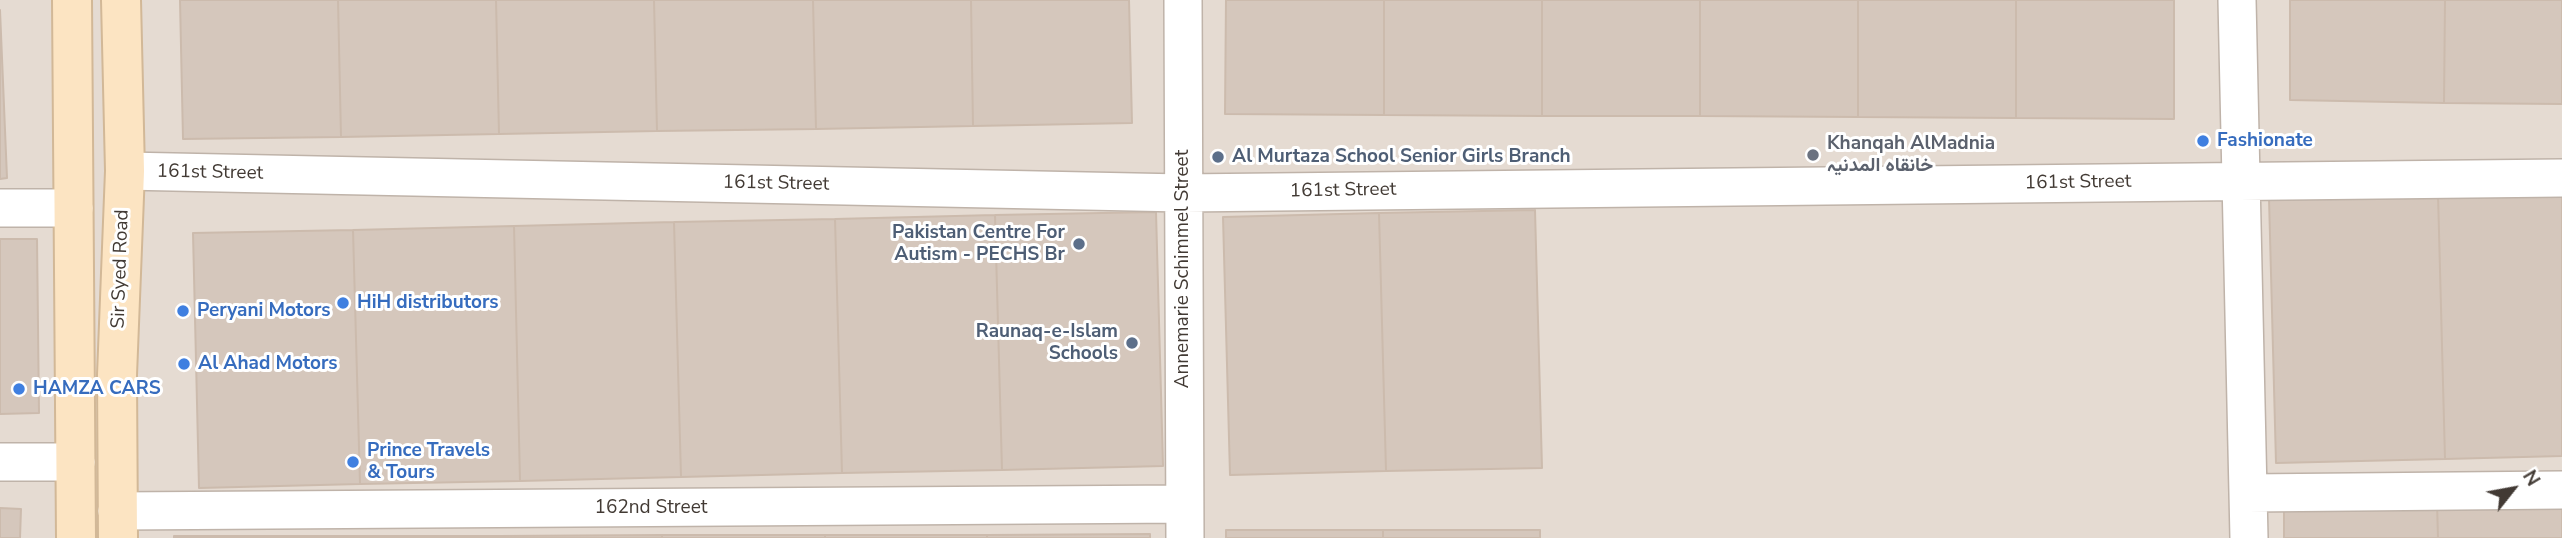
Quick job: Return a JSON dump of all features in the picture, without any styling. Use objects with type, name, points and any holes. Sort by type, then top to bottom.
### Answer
[{"type":"main road","points":[[72,0],[76,538]]},
{"type":"main road","name":"Sir Syed Road","points":[[118,524],[117,375],[125,172],[121,0]]},
{"type":"main road","points":[[75,375],[117,375]]},
{"type":"street","name":"Annemarie Schimmel Street","points":[[1183,0],[1184,521]]},
{"type":"street","points":[[2237,0],[2249,538]]},
{"type":"street","name":"161st Street","points":[[125,172],[1182,192],[2562,178]]},
{"type":"street","points":[[0,208],[74,208]]},
{"type":"street","points":[[0,462],[76,462]]},
{"type":"street","points":[[2248,493],[2562,490]]},
{"type":"street","name":"162nd Street","points":[[118,524],[1184,521]]},
{"type":"shaded area","points":[[0,0],[2562,0],[2562,538],[0,538]]},
{"type":"building","points":[[180,0],[338,0],[341,137],[183,139]]},
{"type":"building","points":[[338,0],[496,0],[499,134],[341,137]]},
{"type":"building","points":[[496,0],[654,0],[657,131],[499,134]]},
{"type":"building","points":[[654,0],[813,0],[816,129],[657,131]]},
{"type":"building","points":[[813,0],[971,0],[973,126],[816,129]]},
{"type":"building","points":[[971,0],[1129,0],[1132,123],[973,126]]},
{"type":"building","points":[[1226,0],[1384,0],[1384,115],[1225,114]]},
{"type":"building","points":[[1384,0],[1542,0],[1542,116],[1384,115]]},
{"type":"building","points":[[1542,0],[1700,0],[1700,116],[1542,116]]},
{"type":"building","points":[[1700,0],[1858,0],[1858,117],[1700,116]]},
{"type":"building","points":[[1858,0],[2016,0],[2016,118],[1858,117]]},
{"type":"building","points":[[2016,0],[2174,0],[2174,119],[2016,118]]},
{"type":"building","points":[[2290,0],[2445,0],[2444,103],[2290,100]]},
{"type":"building","points":[[2445,0],[2562,0],[2562,104],[2444,103]]},
{"type":"building","points":[[0,10],[7,178],[0,179]]},
{"type":"building","points":[[2562,192],[2562,456],[2445,459],[2438,194]]},
{"type":"building","points":[[2438,194],[2445,459],[2276,463],[2269,198]]},
{"type":"building","points":[[1535,210],[1542,468],[1386,471],[1379,213]]},
{"type":"building","points":[[1156,212],[1163,466],[1002,470],[995,215]]},
{"type":"building","points":[[1379,213],[1386,471],[1230,475],[1223,217]]},
{"type":"building","points":[[995,215],[1002,470],[842,473],[835,219]]},
{"type":"building","points":[[835,219],[842,473],[681,477],[674,222]]},
{"type":"building","points":[[674,222],[681,477],[520,481],[514,226]]},
{"type":"building","points":[[514,226],[520,481],[360,484],[353,230]]},
{"type":"building","points":[[353,230],[360,484],[199,488],[193,233]]},
{"type":"building","points":[[0,239],[37,239],[39,413],[0,414]]},
{"type":"building","points":[[2284,500],[2437,503],[2438,538],[2284,538]]},
{"type":"building","points":[[2562,501],[2562,538],[2438,538],[2437,503]]},
{"type":"building","points":[[0,508],[21,509],[20,538],[0,538]]},
{"type":"building","points":[[1226,530],[1383,530],[1383,538],[1226,538]]},
{"type":"building","points":[[1383,530],[1540,530],[1540,538],[1383,538]]},
{"type":"building","points":[[1150,534],[1150,538],[987,538],[987,535]]},
{"type":"building","points":[[662,535],[825,535],[825,538],[662,538]]},
{"type":"building","points":[[662,535],[662,538],[499,538],[499,536]]},
{"type":"building","points":[[825,535],[987,535],[987,538],[825,538]]},
{"type":"building","points":[[336,536],[336,538],[174,538]]},
{"type":"building","points":[[499,536],[499,538],[336,538]]},
{"type":"place","name":"Fashionate","points":[[2203,141]]},
{"type":"place","name":"Khanqah AlMadnia خانقاہ المدنیہ","points":[[1813,155]]},
{"type":"place","name":"Al Murtaza School Senior Girls Branch","points":[[1218,157]]},
{"type":"place","name":"Pakistan Centre For Autism - PECHS Br","points":[[1079,244]]},
{"type":"place","name":"HiH distributors","points":[[343,303]]},
{"type":"place","name":"Peryani Motors","points":[[183,311]]},
{"type":"place","name":"Raunaq-e-Islam Schools","points":[[1132,343]]},
{"type":"place","name":"Al Ahad Motors","points":[[184,364]]},
{"type":"place","name":"HAMZA CARS","points":[[19,389]]},
{"type":"place","name":"Prince Travels & Tours","points":[[353,462]]}]
